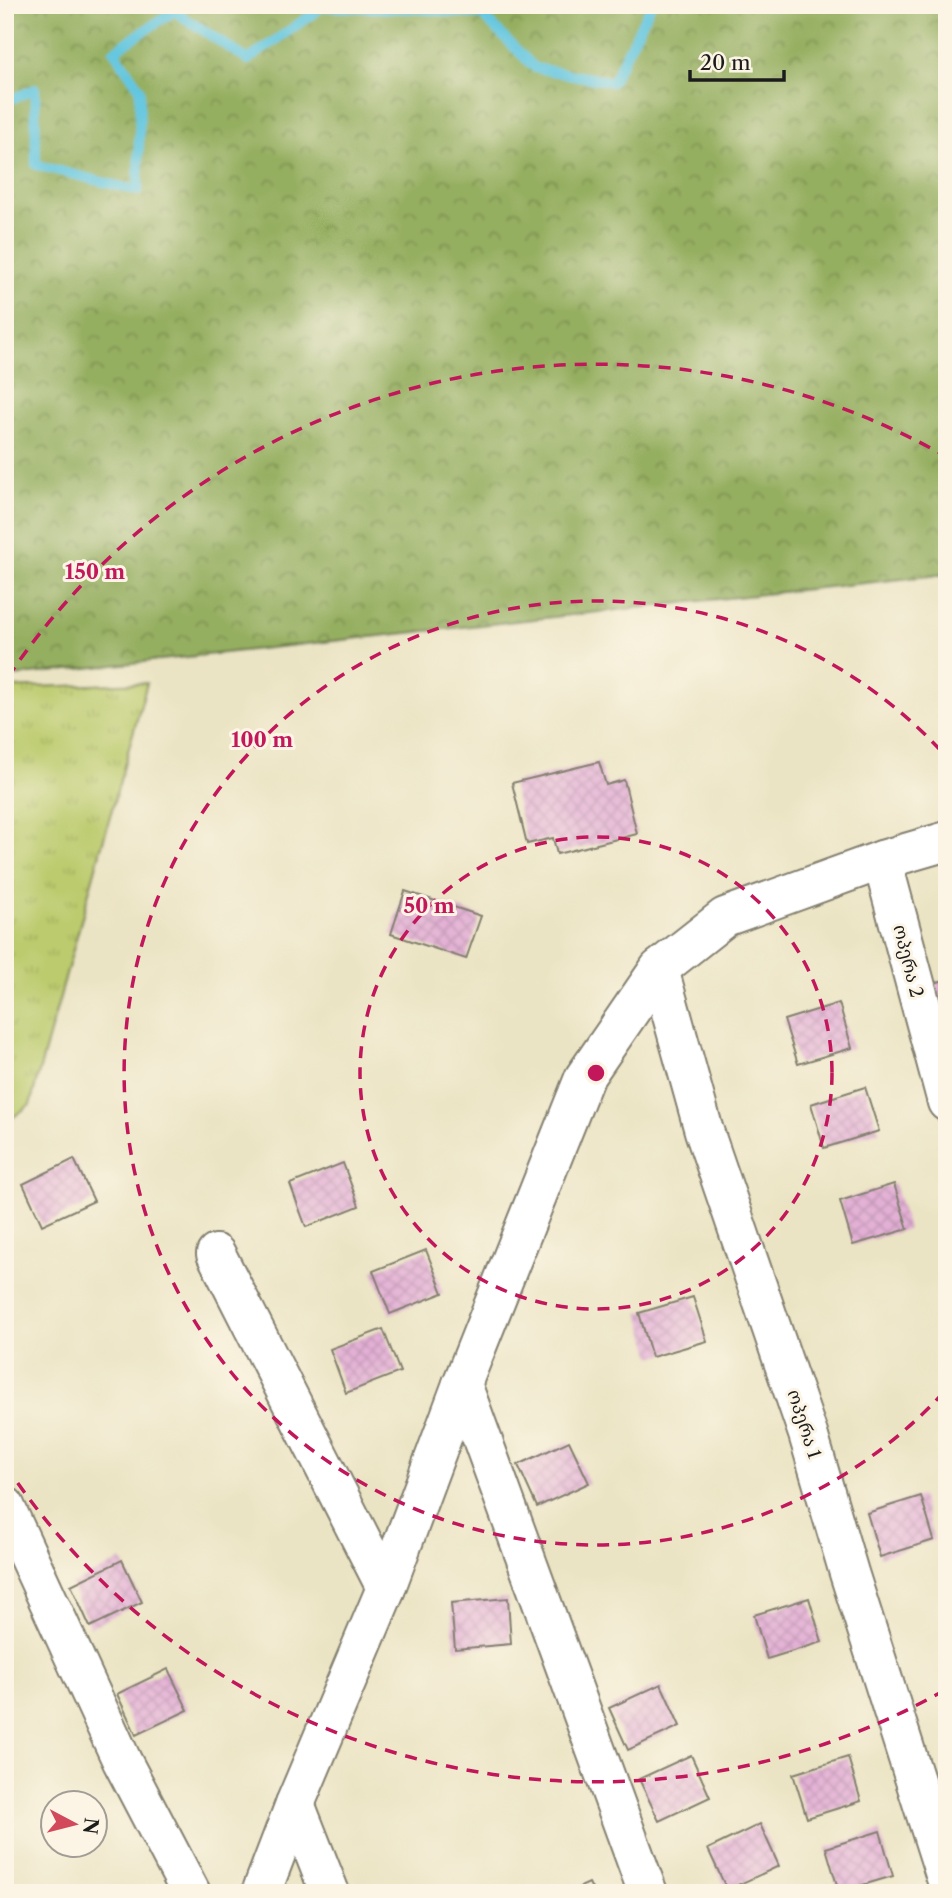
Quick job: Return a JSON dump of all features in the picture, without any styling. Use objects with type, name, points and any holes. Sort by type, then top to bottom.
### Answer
[{"type":"street","points":[[261,1893],[295,1804],[386,1588],[462,1384],[584,1078],[659,969],[725,917],[882,860],[947,842]]},
{"type":"street","name":"ოპერა 2","points":[[882,860],[947,1102]]},
{"type":"street","name":"ოპერა 1","points":[[659,969],[704,1131],[808,1434],[853,1586],[947,1881]]},
{"type":"street","points":[[216,1254],[386,1588]]},
{"type":"street","points":[[462,1384],[648,1893]]},
{"type":"street","points":[[5,1506],[122,1761],[191,1893]]},
{"type":"street","points":[[295,1804],[330,1893]]},
{"type":"green space","points":[[5,5],[947,5],[947,574],[5,677]]},
{"type":"green space","points":[[147,683],[30,1105],[5,1123],[5,688]]},
{"type":"building","points":[[599,762],[606,785],[624,780],[637,834],[557,854],[553,838],[527,844],[512,783]]},
{"type":"building","points":[[405,891],[481,916],[466,959],[391,934]]},
{"type":"building","points":[[947,979],[947,1017],[946,1017],[935,983]]},
{"type":"building","points":[[839,1003],[852,1048],[798,1064],[784,1020]]},
{"type":"building","points":[[865,1087],[879,1131],[824,1148],[811,1104]]},
{"type":"building","points":[[74,1159],[94,1201],[42,1225],[23,1184]]},
{"type":"building","points":[[343,1163],[359,1206],[306,1227],[290,1184]]},
{"type":"building","points":[[894,1184],[908,1229],[853,1245],[840,1201]]},
{"type":"building","points":[[426,1250],[443,1293],[390,1314],[373,1271]]},
{"type":"building","points":[[693,1297],[707,1341],[652,1357],[639,1313]]},
{"type":"building","points":[[383,1329],[400,1372],[346,1393],[330,1349]]},
{"type":"building","points":[[569,1441],[589,1483],[537,1507],[518,1465]]},
{"type":"building","points":[[921,1496],[934,1540],[880,1557],[867,1513]]},
{"type":"building","points":[[122,1560],[142,1602],[90,1627],[71,1585]]},
{"type":"building","points":[[508,1598],[511,1644],[455,1649],[451,1603]]},
{"type":"building","points":[[809,1598],[822,1642],[767,1659],[754,1615]]},
{"type":"building","points":[[168,1669],[188,1710],[136,1735],[117,1694]]},
{"type":"building","points":[[661,1684],[680,1726],[628,1750],[609,1708]]},
{"type":"building","points":[[691,1755],[710,1797],[659,1821],[639,1779]]},
{"type":"building","points":[[848,1757],[861,1801],[807,1818],[793,1774]]},
{"type":"building","points":[[760,1824],[779,1866],[727,1890],[708,1849]]},
{"type":"building","points":[[880,1831],[893,1876],[839,1892],[826,1848]]},
{"type":"building","points":[[589,1883],[594,1893],[567,1893]]},
{"type":"waterway","points":[[5,102],[35,89],[36,165],[138,191],[140,89],[114,51],[174,11],[248,60],[322,7],[417,9],[482,15],[535,68],[612,82],[651,5]]}]
